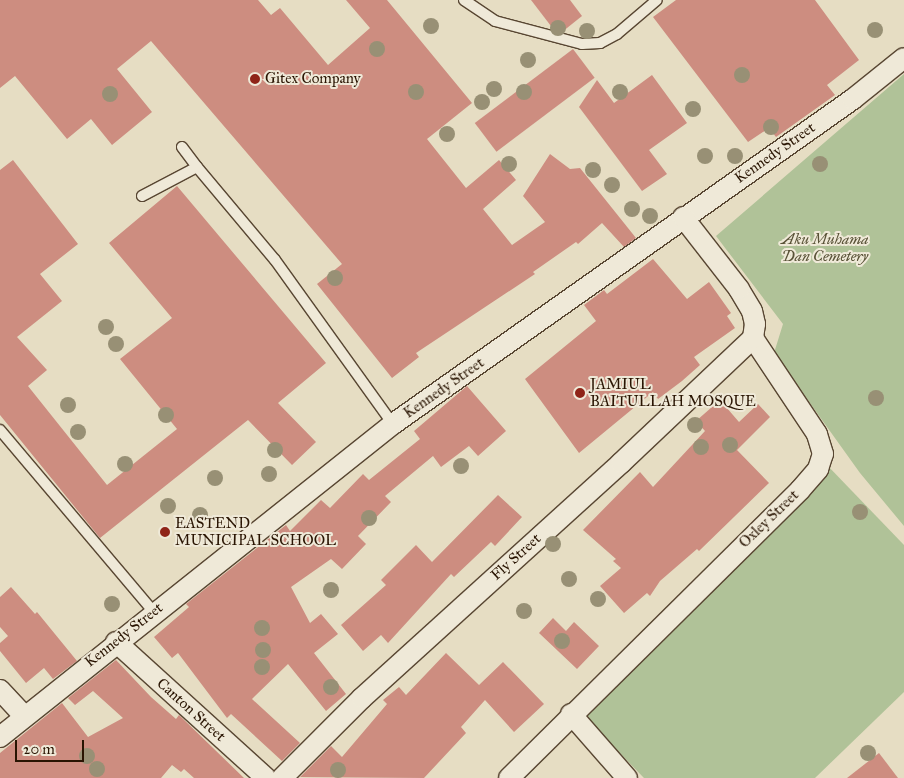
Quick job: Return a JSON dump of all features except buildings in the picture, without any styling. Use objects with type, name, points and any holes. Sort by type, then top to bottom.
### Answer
[{"type":"street","name":"Kennedy Street","points":[[0,737],[116,642],[393,424],[683,217],[853,99],[904,58]]},
{"type":"street","points":[[683,217],[739,289],[752,311],[755,324],[752,338]]},
{"type":"street","name":"Oxley Street","points":[[509,778],[818,469],[823,454],[817,434],[752,338]]},
{"type":"street","name":"Fly Street","points":[[282,778],[362,698],[621,463],[752,338]]},
{"type":"street","name":"Canton Street","points":[[116,642],[266,778]]},
{"type":"street","points":[[0,690],[24,716]]},
{"type":"street","points":[[571,714],[627,778]]},
{"type":"lane","points":[[464,0],[494,21],[582,44],[600,43],[617,34],[657,0]]},
{"type":"lane","points":[[182,147],[275,260],[393,424]]},
{"type":"lane","points":[[142,196],[197,167]]},
{"type":"lane","points":[[0,430],[154,612]]},
{"type":"green space","name":"Aku Muhama Dan Cemetery","points":[[904,74],[904,526],[860,473],[774,353],[783,324],[716,236]]},
{"type":"green space","points":[[826,464],[904,545],[904,692],[815,778],[644,778],[575,707]]},
{"type":"place","name":"Gitex Company","points":[[255,79]]},
{"type":"place","name":"JAMIUL BAITULLAH MOSQUE","points":[[580,393]]},
{"type":"place","name":"EASTEND MUNICIPAL SCHOOL","points":[[165,532]]}]
